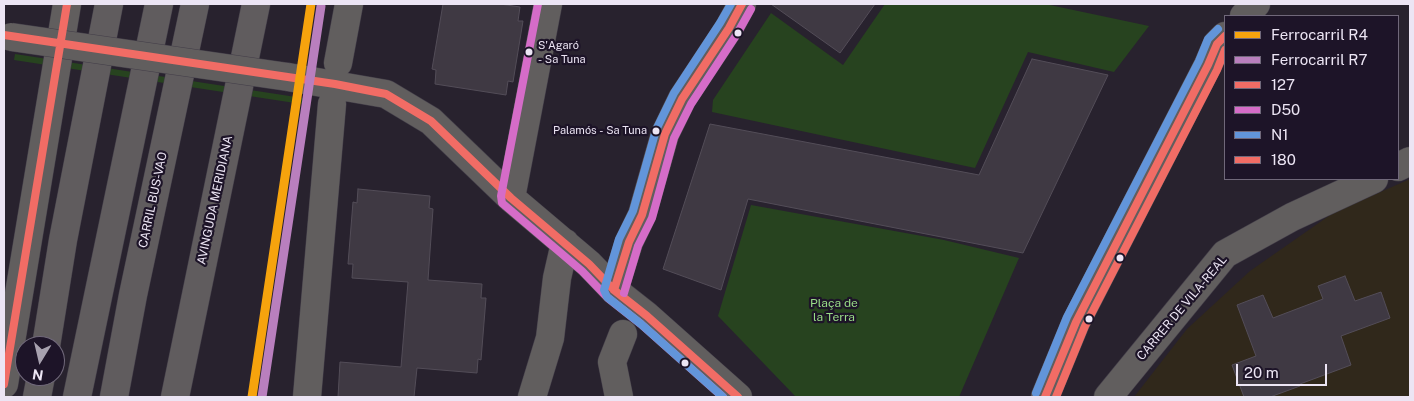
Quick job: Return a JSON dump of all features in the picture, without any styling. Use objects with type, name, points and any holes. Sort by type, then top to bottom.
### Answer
[{"type":"highway","points":[[48,336],[65,231],[109,4]]},
{"type":"highway","points":[[77,397],[158,4]]},
{"type":"highway","name":"CARRIL BUS-VAO","points":[[114,397],[133,296],[195,4]]},
{"type":"highway","name":"AVINGUDA MERIDIANA","points":[[175,397],[256,4]]},
{"type":"street","points":[[4,384],[67,4]]},
{"type":"street","points":[[307,397],[335,84],[350,4]]},
{"type":"street","points":[[511,198],[548,4]]},
{"type":"street","points":[[614,290],[630,242],[642,215],[665,134],[682,99],[729,28],[742,4]]},
{"type":"street","points":[[1245,15],[1256,4]]},
{"type":"street","points":[[7,36],[335,84],[386,94],[432,121],[511,198],[590,264],[614,290],[647,316],[738,397]]},
{"type":"street","points":[[1045,397],[1076,322],[1217,44],[1224,37]]},
{"type":"street","points":[[1399,167],[1410,161]]},
{"type":"street","name":"CARRER DE VILA-REAL","points":[[1108,397],[1224,254],[1292,217],[1372,180]]},
{"type":"street","points":[[532,397],[550,338],[557,278],[565,243]]},
{"type":"street","points":[[618,397],[612,362],[624,334]]},
{"type":"shaded area","points":[[1410,179],[1410,397],[1134,397],[1187,329],[1250,271],[1333,213]]},
{"type":"green space","points":[[885,4],[1045,4],[1149,26],[1114,72],[1028,52],[975,168],[712,112],[713,100],[771,13],[843,65]]},
{"type":"green space","points":[[15,54],[309,99],[308,105],[14,60]]},
{"type":"green space","name":"Plaça de la Terra","points":[[751,205],[944,240],[1019,258],[959,397],[796,397],[718,316]]},
{"type":"building","points":[[443,4],[500,4],[520,7],[518,21],[523,21],[513,82],[508,81],[506,95],[435,84],[436,70],[432,69]]},
{"type":"building","points":[[771,4],[875,4],[840,53]]},
{"type":"building","points":[[1032,59],[1108,75],[1023,253],[748,199],[721,290],[663,269],[710,124],[979,175]]},
{"type":"building","points":[[358,189],[430,196],[429,208],[433,209],[428,280],[482,284],[481,298],[486,298],[481,360],[478,359],[477,373],[417,368],[414,397],[338,397],[340,362],[401,367],[408,282],[352,278],[353,264],[348,264],[353,202],[357,203]]},
{"type":"building","points":[[1345,276],[1355,301],[1381,292],[1390,318],[1341,336],[1351,365],[1270,397],[1244,397],[1232,365],[1256,356],[1237,305],[1263,295],[1273,318],[1323,299],[1318,286]]},
{"type":"rail line","name":"R4","points":[[252,397],[311,4]]},
{"type":"rail line","name":"R7","points":[[262,397],[321,6]]},
{"type":"transit line","name":"127","points":[[4,384],[67,4]]},
{"type":"transit line","name":"D50","points":[[538,4],[501,196],[502,203],[582,271],[608,298],[641,324],[723,397]]},
{"type":"transit line","name":"N1","points":[[723,397],[641,324],[607,297],[604,290],[619,239],[633,211],[656,130],[674,93],[731,4]]},
{"type":"transit line","name":"127","points":[[614,290],[629,242],[642,215],[665,134],[682,99],[729,28],[742,4]]},
{"type":"transit line","name":"D50","points":[[624,293],[638,246],[652,218],[674,138],[691,104],[737,34],[751,9]]},
{"type":"transit line","name":"N1","points":[[1036,393],[1067,317],[1199,61],[1208,39],[1218,29]]},
{"type":"transit line","name":"127","points":[[4,35],[335,84],[386,94],[431,121],[511,198],[589,264],[614,290],[647,316],[738,397]]},
{"type":"transit line","name":"127","points":[[1045,397],[1076,322],[1217,44],[1224,37]]},
{"type":"transit line","name":"180","points":[[1056,397],[1085,326],[1217,70],[1224,52]]},
{"type":"place","name":"S'Agaró - Sa Tuna","points":[[529,52]]},
{"type":"place","name":"Palamós - Sa Tuna","points":[[656,131]]}]
